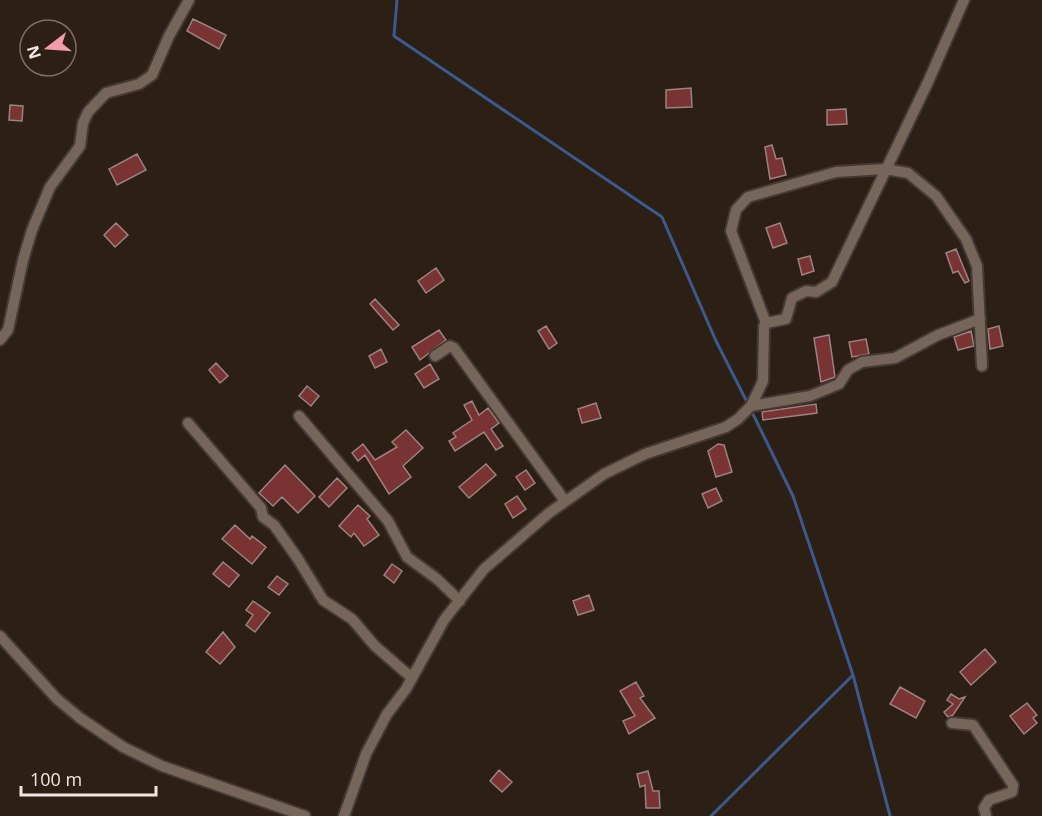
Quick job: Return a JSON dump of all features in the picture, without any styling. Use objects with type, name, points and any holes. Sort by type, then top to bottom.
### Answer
[{"type":"street","points":[[0,340],[8,330],[22,260],[32,230],[50,187],[80,146],[83,123],[88,112],[106,93],[139,84],[152,75],[169,36],[189,0]]},
{"type":"street","points":[[766,323],[786,319],[792,298],[806,291],[816,292],[832,282],[928,82],[963,0]]},
{"type":"street","points":[[344,816],[366,754],[387,714],[412,678],[444,620],[501,552],[565,501],[604,474],[645,454],[726,427],[751,406],[763,381],[766,323],[731,231],[736,210],[748,197],[825,175],[885,170],[908,172],[936,196],[966,238],[977,266],[982,366]]},
{"type":"street","points":[[751,406],[810,396],[838,384],[848,370],[862,362],[895,358],[938,335],[980,319]]},
{"type":"street","points":[[435,356],[450,346],[454,348],[565,501]]},
{"type":"street","points":[[299,416],[388,521],[407,557],[437,579],[460,601]]},
{"type":"street","points":[[188,423],[261,508],[263,517],[274,525],[323,600],[352,619],[375,646],[412,678]]},
{"type":"street","points":[[0,636],[57,699],[80,718],[123,747],[162,766],[304,816]]},
{"type":"street","points":[[952,723],[973,725],[1013,785],[1012,792],[989,800],[984,808],[986,816]]},
{"type":"building","points":[[193,19],[226,35],[219,49],[187,31]]},
{"type":"building","points":[[691,88],[692,107],[666,108],[666,90]]},
{"type":"building","points":[[10,105],[23,106],[22,121],[9,120]]},
{"type":"building","points":[[846,109],[847,124],[827,125],[827,110]]},
{"type":"building","points":[[772,145],[776,159],[782,158],[786,175],[770,179],[765,147]]},
{"type":"building","points":[[137,154],[146,170],[117,185],[109,169]]},
{"type":"building","points":[[116,223],[128,235],[115,247],[104,235]]},
{"type":"building","points":[[780,223],[787,243],[773,248],[766,228]]},
{"type":"building","points":[[956,249],[969,281],[965,283],[958,271],[953,273],[946,253]]},
{"type":"building","points":[[810,256],[814,271],[802,275],[798,259]]},
{"type":"building","points":[[436,268],[444,280],[426,293],[418,281]]},
{"type":"building","points":[[375,299],[399,325],[393,330],[370,304]]},
{"type":"building","points":[[546,326],[557,343],[549,349],[538,331]]},
{"type":"building","points":[[999,326],[1003,346],[990,349],[988,329]]},
{"type":"building","points":[[439,330],[446,340],[420,360],[412,347]]},
{"type":"building","points":[[971,331],[974,346],[958,350],[954,337]]},
{"type":"building","points":[[829,335],[835,377],[821,382],[814,338]]},
{"type":"building","points":[[866,339],[869,354],[852,357],[849,342]]},
{"type":"building","points":[[381,349],[387,362],[375,368],[369,356]]},
{"type":"building","points":[[216,363],[228,376],[220,383],[209,370]]},
{"type":"building","points":[[430,364],[439,379],[424,388],[415,374]]},
{"type":"building","points":[[307,386],[319,396],[311,406],[299,396]]},
{"type":"building","points":[[472,401],[479,415],[488,408],[499,423],[491,429],[503,446],[496,450],[484,432],[455,451],[449,441],[456,437],[453,433],[472,420],[464,405]]},
{"type":"building","points":[[596,403],[601,418],[582,423],[578,409]]},
{"type":"building","points":[[816,404],[817,413],[763,420],[762,412]]},
{"type":"building","points":[[406,430],[423,448],[403,466],[411,477],[389,494],[365,455],[358,461],[352,453],[363,444],[375,460],[397,447],[392,442]]},
{"type":"building","points":[[718,444],[724,445],[732,472],[716,477],[708,451]]},
{"type":"building","points":[[486,464],[496,475],[469,498],[459,487]]},
{"type":"building","points":[[285,465],[315,496],[298,513],[282,497],[273,506],[259,493]]},
{"type":"building","points":[[526,470],[535,483],[525,490],[516,477]]},
{"type":"building","points":[[337,478],[347,488],[329,507],[319,497]]},
{"type":"building","points":[[716,488],[722,501],[708,508],[702,494]]},
{"type":"building","points":[[517,496],[526,509],[513,518],[505,504]]},
{"type":"building","points":[[358,505],[370,516],[367,519],[379,535],[364,546],[354,533],[351,537],[339,526]]},
{"type":"building","points":[[235,525],[250,539],[252,536],[266,547],[252,564],[222,539]]},
{"type":"building","points":[[223,562],[239,575],[229,587],[213,574]]},
{"type":"building","points":[[392,564],[402,571],[394,583],[384,575]]},
{"type":"building","points":[[277,576],[288,584],[279,595],[268,587]]},
{"type":"building","points":[[589,595],[594,610],[578,615],[573,601]]},
{"type":"building","points":[[253,601],[270,613],[255,632],[246,625],[253,615],[246,610]]},
{"type":"building","points":[[223,632],[235,647],[220,664],[206,652]]},
{"type":"building","points":[[985,649],[996,662],[971,685],[960,672]]},
{"type":"building","points":[[636,682],[644,696],[640,698],[655,718],[629,734],[623,721],[635,716],[620,691]]},
{"type":"building","points":[[900,687],[925,701],[916,718],[890,704]]},
{"type":"building","points":[[951,694],[959,699],[965,697],[953,715],[948,717],[944,712],[953,704],[947,700]]},
{"type":"building","points":[[1027,703],[1037,715],[1033,718],[1037,723],[1024,734],[1010,716]]},
{"type":"building","points":[[499,770],[512,782],[502,792],[490,781]]},
{"type":"building","points":[[648,771],[653,791],[659,791],[660,808],[646,808],[645,785],[640,787],[637,774]]},
{"type":"waterway","points":[[397,0],[394,36],[662,217],[716,341],[748,404]]},
{"type":"waterway","points":[[751,410],[793,496],[853,675],[890,816]]},
{"type":"waterway","points":[[711,816],[852,676]]}]
